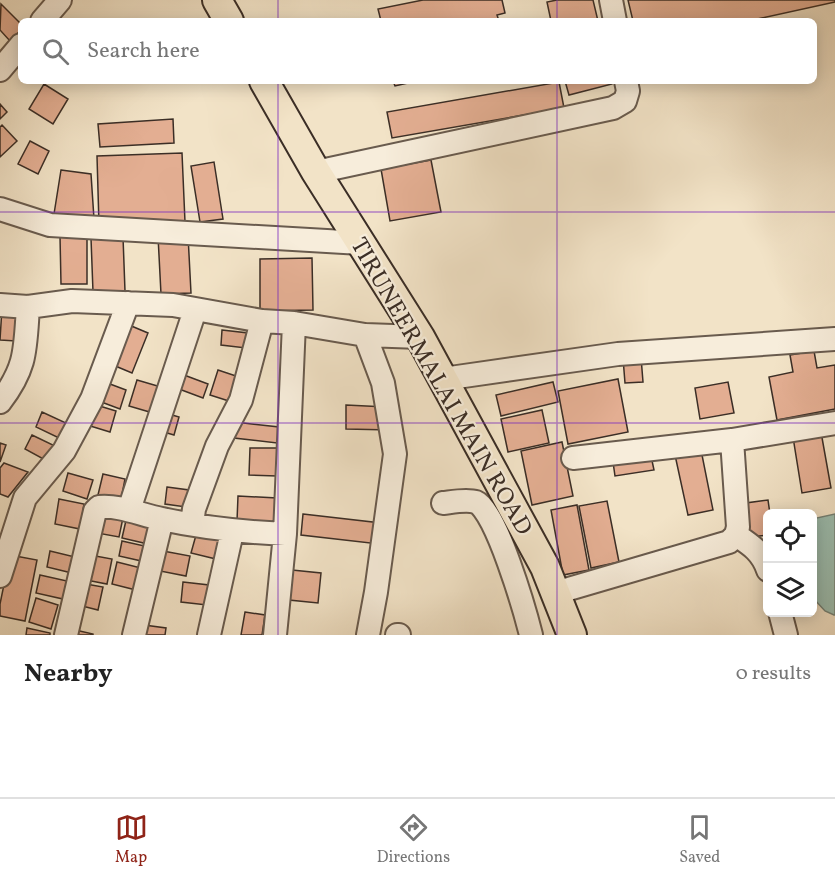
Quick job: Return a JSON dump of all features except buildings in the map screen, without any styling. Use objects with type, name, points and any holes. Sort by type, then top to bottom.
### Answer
[{"type":"main road","points":[[217,0],[227,18]]},
{"type":"main road","name":"TIRUNEERMALAI MAIN ROAD","points":[[266,84],[316,172],[420,336],[544,567],[572,635]]},
{"type":"street","points":[[45,18],[60,0]]},
{"type":"street","points":[[611,0],[614,18]]},
{"type":"street","points":[[0,70],[18,49]]},
{"type":"street","points":[[316,172],[613,108],[625,101],[627,84]]},
{"type":"street","points":[[0,209],[50,225],[361,243]]},
{"type":"street","points":[[0,305],[28,307],[72,302],[173,305],[262,321],[294,323],[365,335],[420,336]]},
{"type":"street","points":[[0,576],[25,498],[64,451],[92,399],[128,303]]},
{"type":"street","points":[[0,402],[21,371],[25,354],[28,307]]},
{"type":"street","points":[[129,510],[195,310]]},
{"type":"street","points":[[192,524],[194,509],[217,446],[242,400],[262,321]]},
{"type":"street","points":[[274,635],[285,534],[294,323]]},
{"type":"street","points":[[365,335],[383,383],[395,454],[368,635]]},
{"type":"street","points":[[443,379],[618,354],[835,339]]},
{"type":"street","points":[[573,458],[732,440],[835,423]]},
{"type":"street","points":[[555,593],[729,542],[736,535],[738,527],[732,440]]},
{"type":"street","points":[[443,503],[474,501],[486,510],[520,592],[531,635]]},
{"type":"street","points":[[66,635],[95,511],[99,507],[108,506],[232,532],[285,534]]},
{"type":"street","points":[[134,635],[162,519]]},
{"type":"street","points":[[209,635],[232,532]]},
{"type":"street","points":[[736,535],[758,550],[766,563]]},
{"type":"street","points":[[781,617],[786,635]]},
{"type":"shaded area","points":[[835,514],[835,615],[825,611],[817,602],[817,518]]}]
